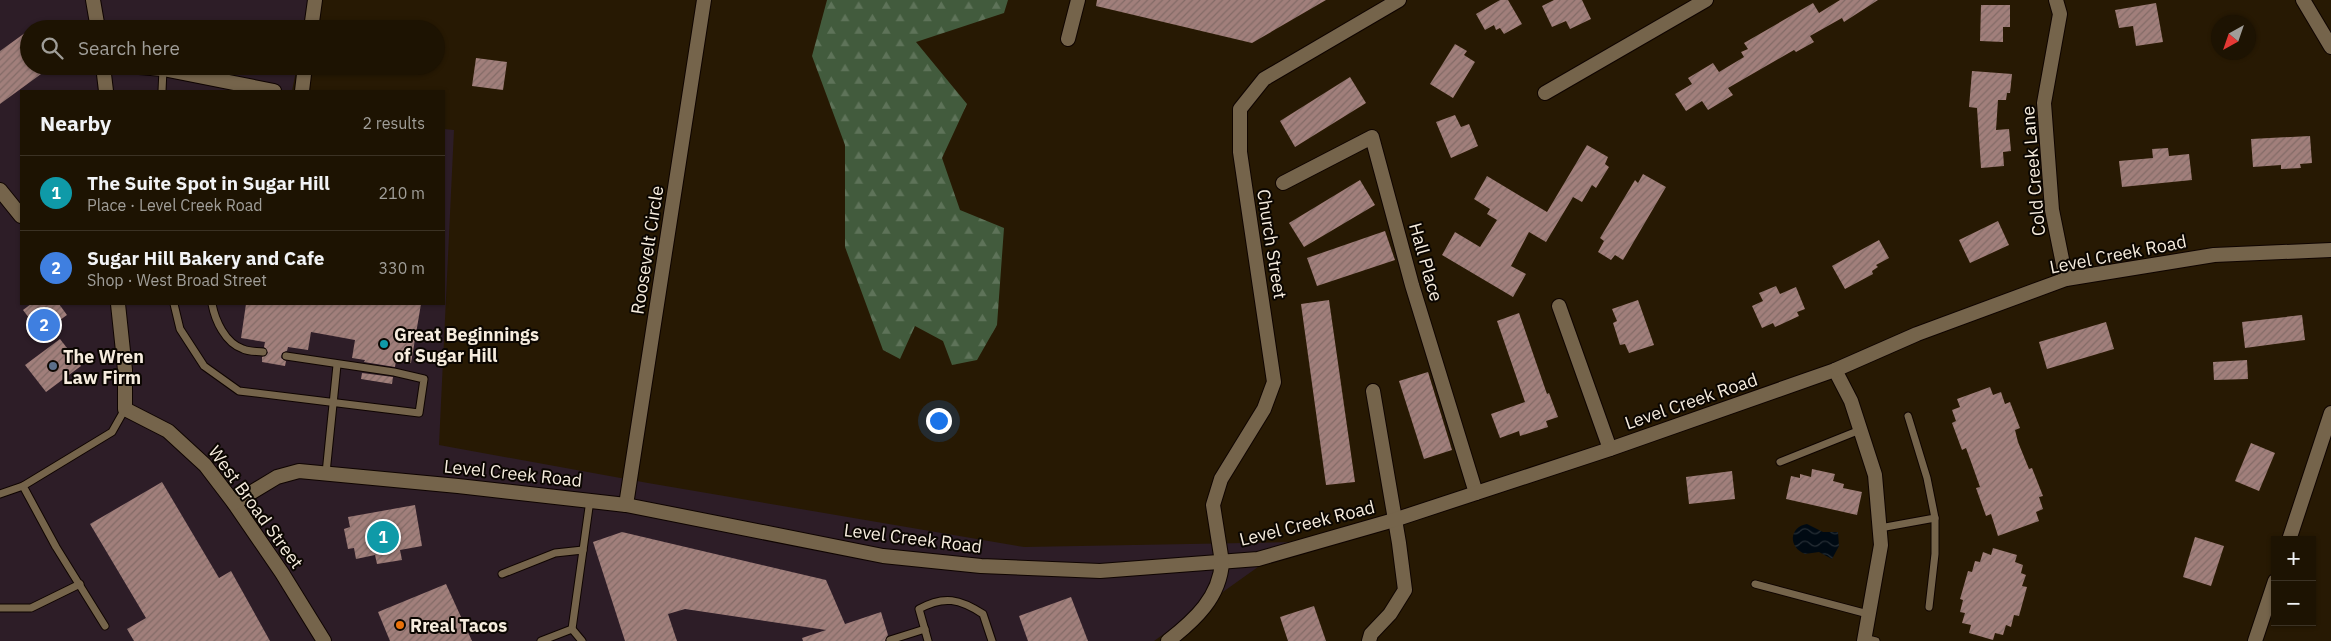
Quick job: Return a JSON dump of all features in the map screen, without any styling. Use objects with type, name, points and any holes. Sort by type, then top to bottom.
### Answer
[{"type":"street","points":[[93,0],[96,20]]},
{"type":"street","points":[[312,20],[315,0]]},
{"type":"street","name":"Roosevelt Circle","points":[[626,505],[704,0]]},
{"type":"street","points":[[1068,39],[1078,0]]},
{"type":"street","name":"Church Street","points":[[1168,641],[1203,610],[1221,579],[1222,562],[1213,505],[1220,479],[1264,409],[1274,382],[1240,152],[1240,109],[1264,79],[1398,0]]},
{"type":"street","points":[[1545,92],[1706,0]]},
{"type":"street","name":"Cold Creek Lane","points":[[2056,0],[2060,14],[2044,103],[2052,210],[2061,265],[2066,279]]},
{"type":"street","points":[[2303,0],[2331,46]]},
{"type":"street","points":[[106,90],[107,75]]},
{"type":"street","points":[[182,75],[219,86],[263,90]]},
{"type":"street","points":[[302,90],[305,75]]},
{"type":"street","name":"Hall Place","points":[[1283,183],[1372,137],[1412,285],[1476,493]]},
{"type":"street","points":[[0,190],[20,215]]},
{"type":"street","name":"Level Creek Road","points":[[234,503],[277,477],[299,471],[626,505],[883,556],[981,566],[1100,571],[1258,559],[1394,520],[1610,449],[1835,370],[1917,334],[2066,279],[2214,255],[2331,250]]},
{"type":"street","points":[[118,305],[125,370],[125,409]]},
{"type":"street","points":[[1559,306],[1610,449]]},
{"type":"street","points":[[1835,370],[1851,401],[1875,475],[1881,545],[1868,614],[1868,640]]},
{"type":"street","points":[[1369,641],[1371,634],[1390,614],[1405,590],[1373,391]]},
{"type":"street","name":"West Broad Street","points":[[125,409],[168,431],[189,448],[234,503],[282,573],[324,641]]},
{"type":"street","points":[[2290,536],[2331,413]]},
{"type":"street","points":[[2255,641],[2271,593]]},
{"type":"lane","points":[[162,75],[162,90]]},
{"type":"lane","points":[[174,305],[180,329],[204,366],[239,391],[332,404],[419,413],[424,379],[394,372],[286,356]]},
{"type":"lane","points":[[212,305],[214,316],[225,336],[242,349],[263,352]]},
{"type":"lane","points":[[326,473],[337,365]]},
{"type":"lane","points":[[0,494],[23,486],[112,432],[125,409]]},
{"type":"lane","points":[[1908,416],[1927,478],[1935,518],[1935,554],[1929,607]]},
{"type":"lane","points":[[1780,462],[1860,430]]},
{"type":"lane","points":[[23,486],[105,626]]},
{"type":"lane","points":[[582,641],[572,629],[590,500]]},
{"type":"lane","points":[[1880,528],[1935,518]]},
{"type":"lane","points":[[502,574],[555,553],[583,550]]},
{"type":"lane","points":[[0,608],[31,608],[80,584]]},
{"type":"lane","points":[[1755,584],[1868,614]]},
{"type":"lane","points":[[928,641],[919,609],[932,602],[963,601],[983,614],[992,641]]},
{"type":"lane","points":[[541,641],[572,629]]},
{"type":"lane","points":[[890,640],[925,629]]},
{"type":"shaded area","points":[[0,0],[309,0],[305,20],[20,20],[20,75],[295,75],[292,90],[20,90],[20,305],[445,305],[445,129],[454,130],[439,445],[648,483],[1024,547],[1293,542],[1154,641],[0,641]]},
{"type":"green space","points":[[827,0],[1008,0],[1004,13],[916,42],[967,104],[942,158],[960,210],[1004,228],[997,325],[977,360],[952,365],[943,341],[915,326],[900,359],[883,350],[845,247],[845,145],[812,56]]},
{"type":"water","points":[[1807,524],[1823,532],[1838,532],[1839,546],[1832,559],[1819,552],[1805,554],[1796,547],[1793,542],[1794,533],[1801,526]]},
{"type":"building","points":[[1097,0],[1326,0],[1252,43],[1096,6]]},
{"type":"building","points":[[1500,0],[1508,0],[1522,24],[1504,34],[1500,28],[1496,30],[1494,25],[1485,30],[1476,14]]},
{"type":"building","points":[[1554,0],[1582,0],[1591,19],[1570,29],[1566,21],[1552,27],[1542,6]]},
{"type":"building","points":[[1840,0],[1878,0],[1844,22],[1842,18],[1810,36],[1814,42],[1796,52],[1794,50],[1728,88],[1733,95],[1708,110],[1702,101],[1686,111],[1675,94],[1692,84],[1688,78],[1713,63],[1719,72],[1744,57],[1741,52],[1748,49],[1744,43],[1813,3],[1819,13]]},
{"type":"building","points":[[2156,3],[2163,42],[2136,46],[2133,26],[2119,28],[2115,10]]},
{"type":"building","points":[[1981,5],[2010,5],[2010,27],[2003,27],[2003,42],[1980,41]]},
{"type":"building","points":[[20,37],[20,75],[40,75],[0,104],[0,51]]},
{"type":"building","points":[[1455,44],[1467,51],[1464,55],[1475,62],[1453,98],[1430,84]]},
{"type":"building","points":[[476,58],[507,62],[503,90],[472,86]]},
{"type":"building","points":[[1972,71],[2012,74],[2010,93],[2007,93],[2006,100],[1998,100],[1996,130],[2009,129],[2011,151],[2003,152],[2004,166],[1981,168],[1977,108],[1969,107]]},
{"type":"building","points":[[1350,77],[1366,103],[1295,147],[1280,121]]},
{"type":"building","points":[[1455,115],[1461,127],[1469,124],[1478,146],[1451,158],[1436,122]]},
{"type":"building","points":[[2310,136],[2312,163],[2300,164],[2301,168],[2281,169],[2281,165],[2253,167],[2251,139]]},
{"type":"building","points":[[1587,145],[1608,157],[1605,164],[1609,167],[1596,188],[1592,185],[1582,202],[1573,197],[1546,242],[1529,232],[1511,266],[1526,274],[1513,297],[1442,255],[1455,232],[1480,247],[1497,220],[1487,214],[1490,209],[1474,199],[1487,176],[1547,212]]},
{"type":"building","points":[[2168,148],[2169,156],[2189,154],[2192,180],[2122,187],[2119,161],[2153,158],[2152,149]]},
{"type":"building","points":[[1643,174],[1666,187],[1623,260],[1615,255],[1611,260],[1598,252],[1604,241],[1600,238],[1635,180],[1638,183]]},
{"type":"building","points":[[1360,180],[1375,205],[1304,247],[1289,223]]},
{"type":"building","points":[[1998,221],[2009,245],[1970,263],[1959,240]]},
{"type":"building","points":[[1385,231],[1395,260],[1317,286],[1307,258]]},
{"type":"building","points":[[1879,240],[1889,258],[1876,265],[1878,267],[1872,271],[1873,274],[1845,289],[1832,266]]},
{"type":"building","points":[[1776,286],[1780,294],[1796,287],[1805,309],[1797,312],[1799,316],[1775,327],[1773,323],[1762,328],[1752,306],[1763,301],[1759,293]]},
{"type":"building","points":[[1329,300],[1355,482],[1326,485],[1301,304]]},
{"type":"building","points":[[1638,300],[1654,345],[1629,353],[1625,344],[1620,345],[1613,323],[1617,321],[1612,309]]},
{"type":"building","points":[[30,305],[60,305],[67,315],[41,334],[23,310]]},
{"type":"building","name":"Great Beginnings of Sugar Hill","points":[[246,305],[421,305],[411,363],[396,360],[395,367],[352,358],[355,340],[311,332],[308,350],[288,347],[287,351],[282,353],[281,358],[286,361],[285,366],[262,362],[262,357],[268,353],[264,347],[265,342],[241,338]]},
{"type":"building","points":[[1519,313],[1547,394],[1549,393],[1558,417],[1546,421],[1548,427],[1520,436],[1519,431],[1500,438],[1491,414],[1525,402],[1497,321]]},
{"type":"building","points":[[2302,315],[2305,340],[2245,348],[2242,322]]},
{"type":"building","points":[[2106,322],[2114,349],[2047,369],[2039,342]]},
{"type":"building","name":"The Wren Law Firm","points":[[60,339],[81,366],[46,392],[25,365]]},
{"type":"building","points":[[2247,360],[2248,379],[2214,380],[2213,362]]},
{"type":"building","points":[[1428,372],[1452,450],[1424,459],[1399,381]]},
{"type":"building","points":[[362,373],[393,377],[392,384],[361,379]]},
{"type":"building","points":[[1990,387],[1993,395],[2001,392],[2005,404],[2010,402],[2020,428],[2015,430],[2018,442],[2029,469],[2032,468],[2043,496],[2039,497],[2043,509],[2036,512],[2039,521],[1998,536],[1991,514],[1986,516],[1976,488],[1980,487],[1966,448],[1962,450],[1952,423],[1956,421],[1952,410],[1960,407],[1957,399]]},
{"type":"building","points":[[2251,443],[2275,453],[2259,491],[2235,481]]},
{"type":"building","points":[[1812,469],[1835,474],[1833,481],[1844,484],[1843,488],[1862,492],[1857,515],[1786,499],[1791,476],[1800,478],[1800,474],[1811,477]]},
{"type":"building","points":[[1732,471],[1735,499],[1689,504],[1686,477]]},
{"type":"building","points":[[162,482],[219,578],[231,571],[270,641],[134,641],[127,629],[146,618],[90,524]]},
{"type":"building","points":[[415,505],[422,546],[400,550],[402,560],[377,564],[375,555],[356,559],[354,548],[348,549],[344,529],[350,527],[348,517]]},
{"type":"building","points":[[622,532],[826,580],[845,624],[881,612],[888,635],[885,641],[803,641],[802,638],[826,630],[685,609],[668,614],[677,641],[625,641],[593,542]]},
{"type":"building","points":[[2195,537],[2224,546],[2211,586],[2183,577]]},
{"type":"building","points":[[1993,548],[2017,555],[2015,562],[2023,565],[2021,573],[2026,575],[2022,586],[2027,587],[2019,616],[2014,615],[2011,627],[2006,625],[2003,635],[1995,633],[1993,640],[1969,633],[1971,625],[1962,623],[1965,613],[1960,612],[1963,600],[1960,599],[1968,571],[1972,572],[1975,561],[1980,562],[1983,552],[1991,555]]},
{"type":"building","points":[[446,584],[472,641],[390,641],[378,612]]},
{"type":"building","points":[[1071,597],[1088,641],[1028,641],[1019,616]]},
{"type":"building","points":[[1314,606],[1326,641],[1288,641],[1280,617]]},
{"type":"place","name":"Sugar Hill Bakery and Cafe","points":[[44,325]]},
{"type":"place","name":"Great Beginnings of Sugar Hill","points":[[384,344]]},
{"type":"place","name":"The Wren Law Firm","points":[[53,366]]},
{"type":"place","name":"The Suite Spot in Sugar Hill","points":[[383,537]]},
{"type":"place","name":"Rreal Tacos","points":[[400,625]]}]
